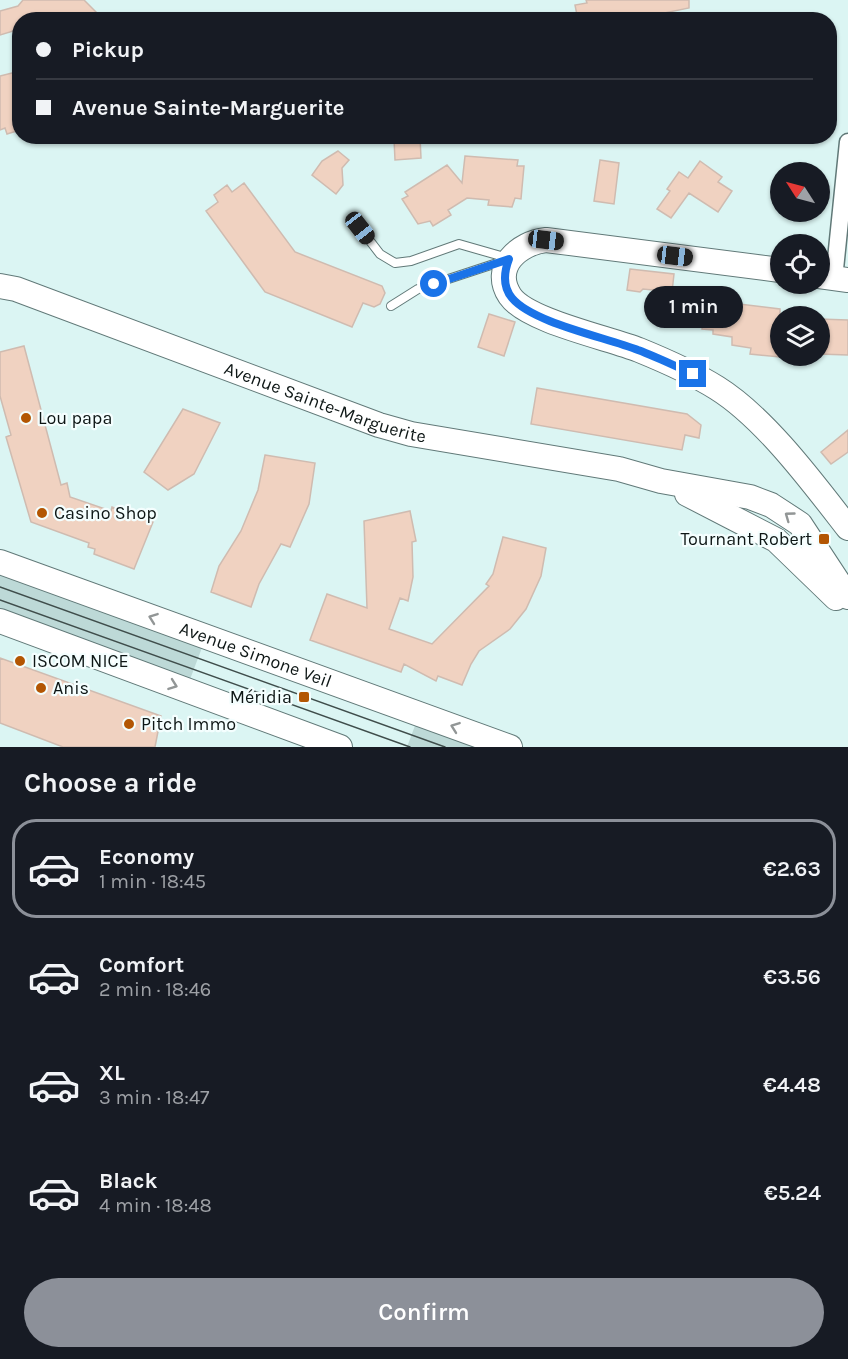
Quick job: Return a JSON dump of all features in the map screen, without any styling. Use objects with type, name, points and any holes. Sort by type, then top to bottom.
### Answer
[{"type":"street","points":[[834,278],[848,141]]},
{"type":"street","points":[[770,269],[546,240],[523,245],[509,259],[504,276],[509,295],[516,303],[544,318],[639,350],[693,374],[720,390],[748,413],[781,447],[848,528]]},
{"type":"street","name":"Avenue Sainte-Marguerite","points":[[0,286],[16,289],[390,428],[438,440],[619,469],[745,509],[833,596],[848,606]]},
{"type":"street","name":"Avenue Sainte-Marguerite","points":[[745,509],[771,505],[800,524],[848,597]]},
{"type":"street","name":"Avenue Simone Veil","points":[[0,562],[510,747]]},
{"type":"street","points":[[0,621],[340,747]]},
{"type":"lane","points":[[360,228],[380,255],[395,263],[411,261],[459,244],[509,259]]},
{"type":"lane","points":[[391,306],[418,289],[509,259]]},
{"type":"shaded area","points":[[0,574],[203,645],[189,682],[0,611]]},
{"type":"shaded area","points":[[416,723],[481,747],[407,747]]},
{"type":"building","points":[[23,0],[84,0],[96,12],[12,12],[12,31],[0,35],[0,11],[18,6]]},
{"type":"building","points":[[586,0],[689,0],[689,8],[669,12],[576,12],[575,5],[587,3]]},
{"type":"building","points":[[12,73],[12,132],[7,134],[5,128],[0,130],[0,76]]},
{"type":"building","points":[[394,144],[420,144],[421,158],[395,160]]},
{"type":"building","points":[[338,151],[349,160],[342,168],[343,185],[336,194],[312,175],[322,161]]},
{"type":"building","points":[[465,156],[518,160],[517,166],[524,166],[521,199],[515,198],[512,207],[488,205],[489,200],[467,198],[448,210],[451,215],[433,226],[430,221],[418,224],[402,199],[408,196],[405,192],[447,165],[462,183]]},
{"type":"building","points":[[600,160],[619,163],[614,204],[594,201]]},
{"type":"building","points":[[700,161],[722,177],[718,182],[732,191],[718,212],[689,193],[671,218],[657,209],[670,191],[667,189],[679,172],[688,178]]},
{"type":"building","points":[[244,183],[295,252],[382,286],[385,293],[380,304],[374,307],[363,303],[352,327],[265,292],[206,211],[218,202],[214,195],[227,185],[232,192]]},
{"type":"building","points":[[630,269],[674,274],[672,292],[627,290]]},
{"type":"building","points":[[706,300],[770,308],[770,356],[750,354],[751,348],[732,345],[732,337],[713,334],[713,330],[702,329]]},
{"type":"building","points":[[489,314],[515,322],[504,356],[478,347]]},
{"type":"building","points":[[830,319],[848,320],[848,355],[830,354]]},
{"type":"building","points":[[24,346],[61,485],[67,483],[70,497],[111,511],[112,507],[153,522],[134,569],[94,554],[95,549],[88,547],[89,543],[31,522],[6,437],[11,435],[0,396],[0,352]]},
{"type":"building","points":[[537,388],[687,414],[701,425],[699,438],[685,435],[682,450],[531,424]]},
{"type":"building","points":[[183,409],[220,423],[194,474],[168,490],[144,472]]},
{"type":"building","points":[[848,430],[848,452],[831,464],[821,452]]},
{"type":"building","points":[[265,455],[315,463],[309,504],[290,547],[281,544],[259,584],[251,607],[211,592],[219,566],[241,531],[258,490]]},
{"type":"building","points":[[410,511],[416,541],[412,542],[413,577],[408,601],[400,598],[389,629],[432,644],[489,586],[486,584],[493,574],[503,537],[546,548],[541,576],[526,609],[510,629],[479,651],[462,685],[438,676],[436,681],[404,664],[401,672],[310,640],[327,594],[367,608],[364,521]]},
{"type":"building","name":"Anis","points":[[0,658],[161,716],[155,747],[63,747],[0,723]]},
{"type":"tram line","points":[[0,587],[445,747]]},
{"type":"tram line","points":[[0,600],[410,747]]},
{"type":"place","name":"Lou papa","points":[[26,418]]},
{"type":"place","name":"Casino Shop","points":[[42,513]]},
{"type":"place","name":"Tournant Robert","points":[[824,539]]},
{"type":"place","name":"ISCOM NICE","points":[[20,661]]},
{"type":"place","name":"Anis","points":[[41,688]]},
{"type":"place","name":"Méridia","points":[[304,697]]},
{"type":"place","name":"Pitch Immo","points":[[129,724]]},
{"type":"route","points":[[434,284],[509,259],[504,276],[505,285],[509,295],[516,303],[528,311],[639,350],[693,374]]}]
